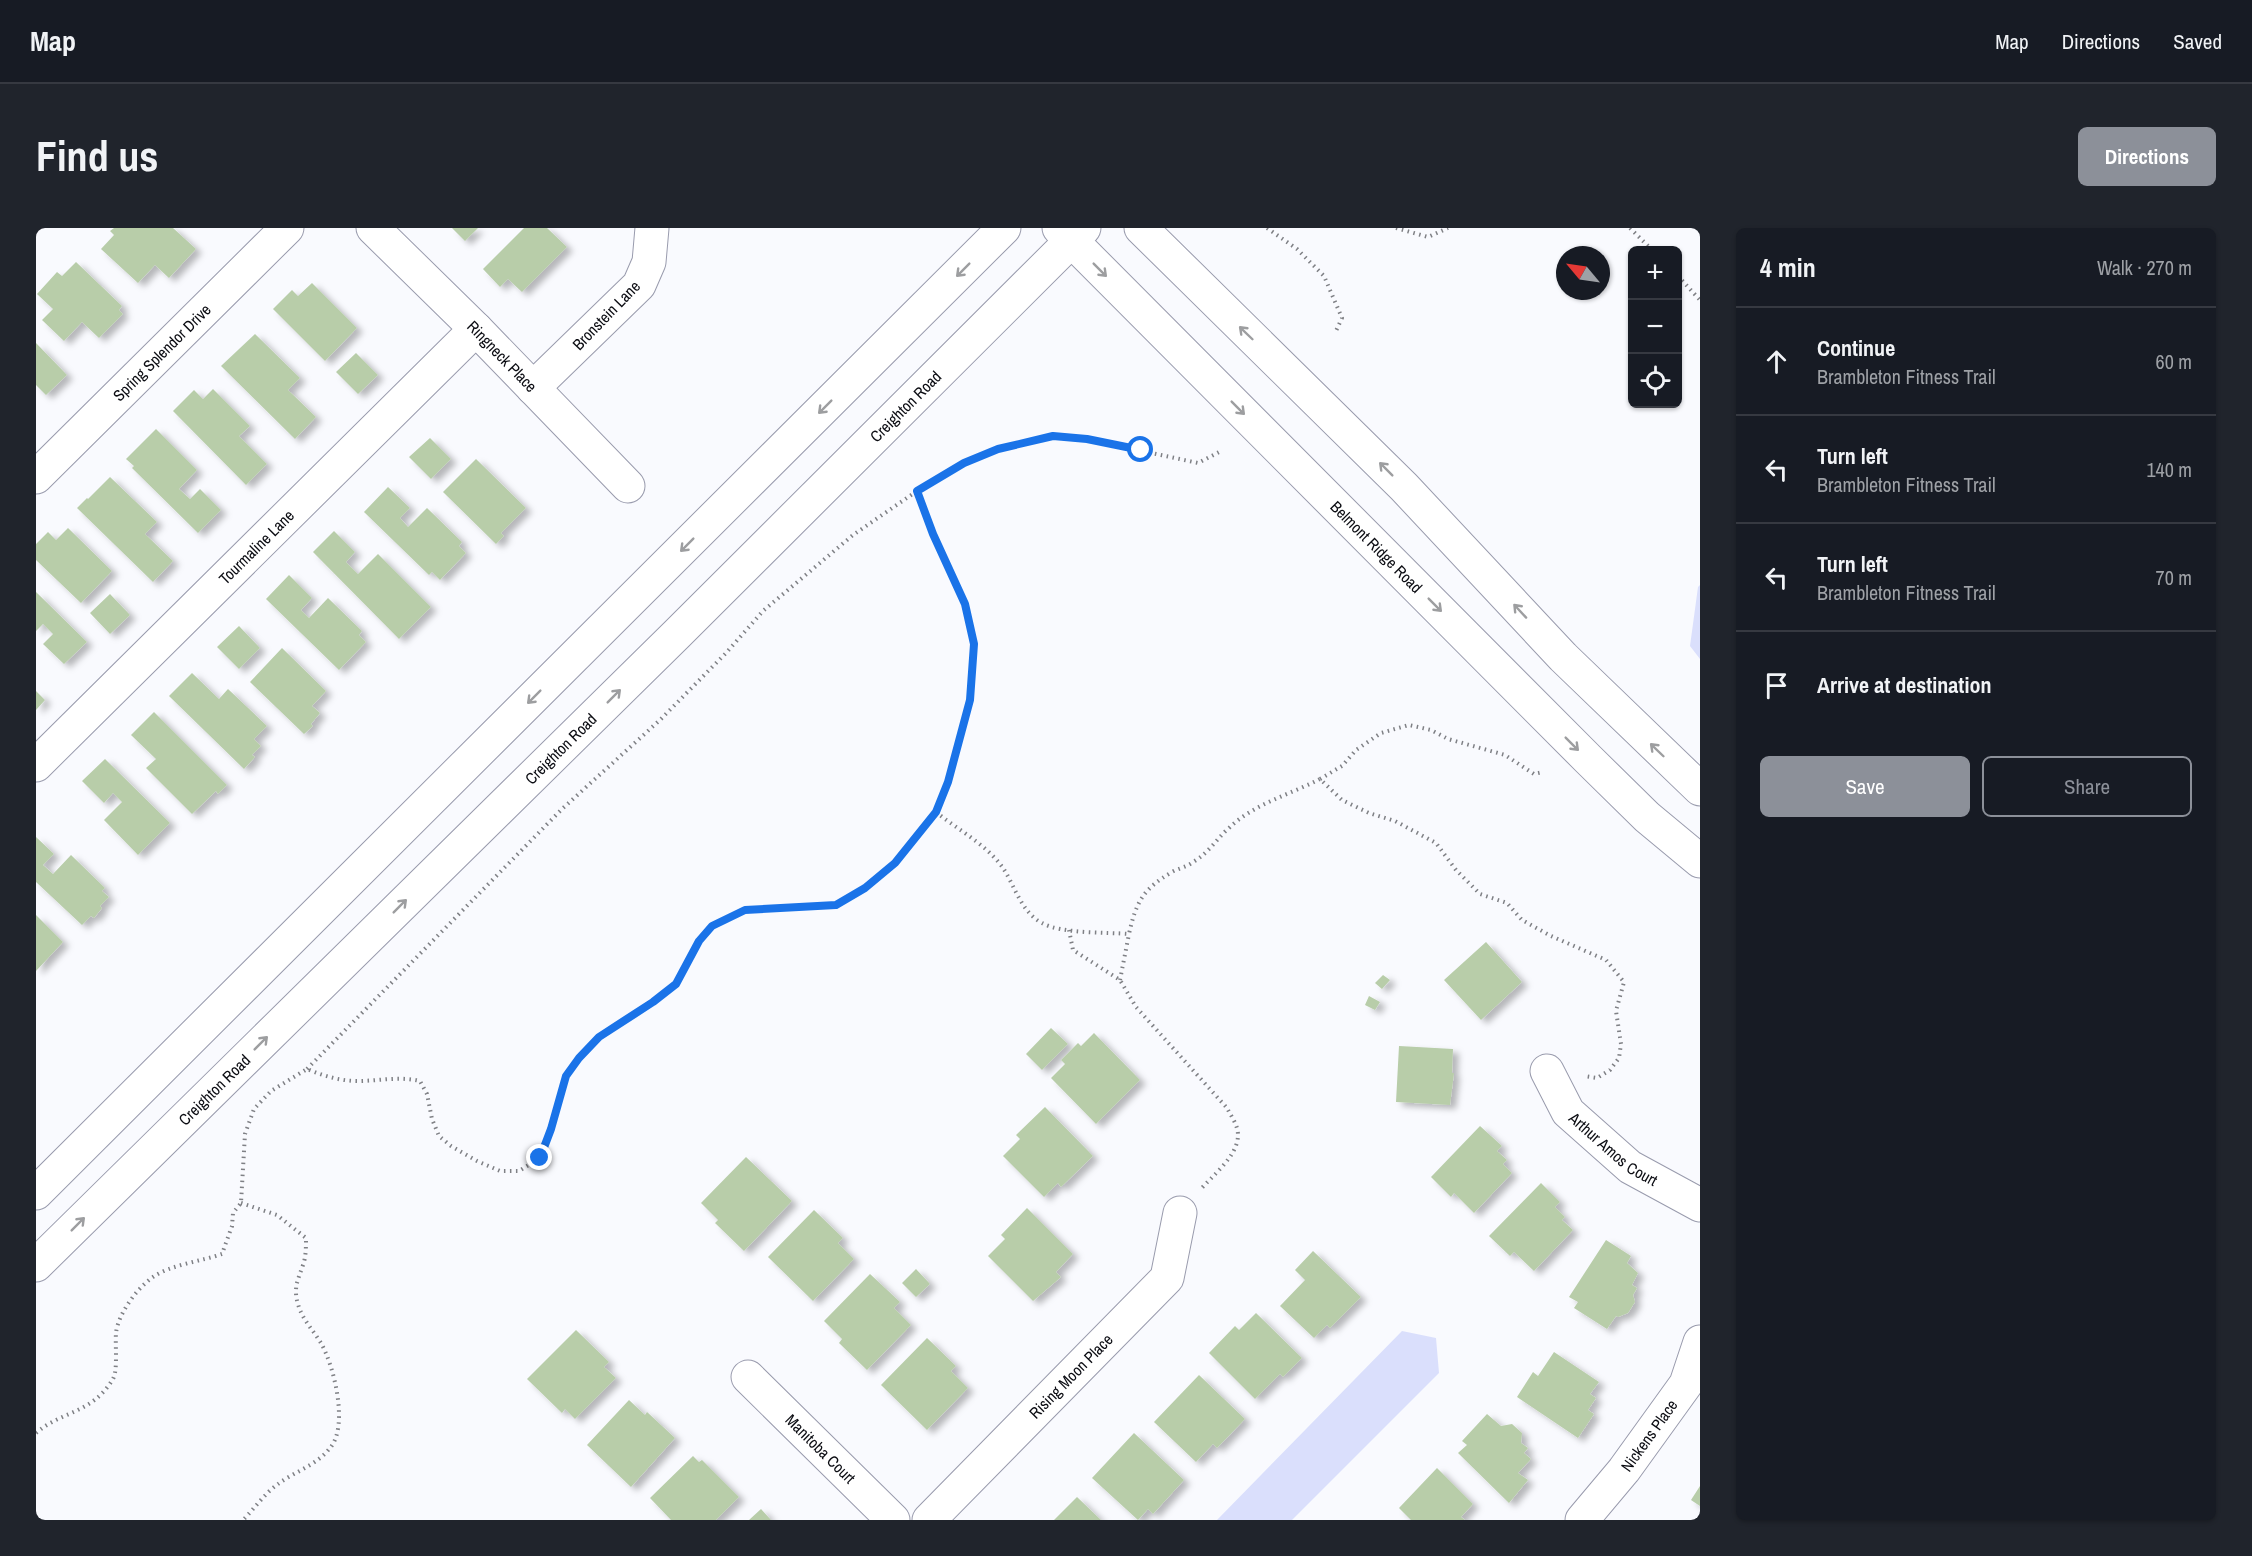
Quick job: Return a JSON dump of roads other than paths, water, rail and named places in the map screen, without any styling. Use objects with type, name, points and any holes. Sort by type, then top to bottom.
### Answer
[{"type":"street","name":"Spring Splendor Drive","points":[[36,477],[287,228]]},
{"type":"street","name":"Ringneck Place","points":[[373,228],[476,329],[628,486]]},
{"type":"street","name":"Bronstein Lane","points":[[533,388],[639,285],[649,262],[652,228]]},
{"type":"street","points":[[36,1193],[1004,228]]},
{"type":"street","points":[[1141,228],[1404,487],[1563,657],[1700,789]]},
{"type":"street","name":"Belmont Ridge Road","points":[[1071,232],[1588,759],[1647,817],[1700,861]]},
{"type":"street","name":"Creighton Road","points":[[36,1265],[668,643],[1071,232]]},
{"type":"street","name":"Tourmaline Lane","points":[[36,765],[476,329]]},
{"type":"street","name":"Arthur Amos Court","points":[[1547,1071],[1568,1112],[1630,1167],[1700,1205]]},
{"type":"street","name":"Rising Moon Place","points":[[929,1520],[1167,1278],[1180,1213]]},
{"type":"street","name":"Nickens Place","points":[[1582,1520],[1624,1470],[1686,1384],[1700,1342]]},
{"type":"street","name":"Manitoba Court","points":[[748,1377],[893,1520]]}]
